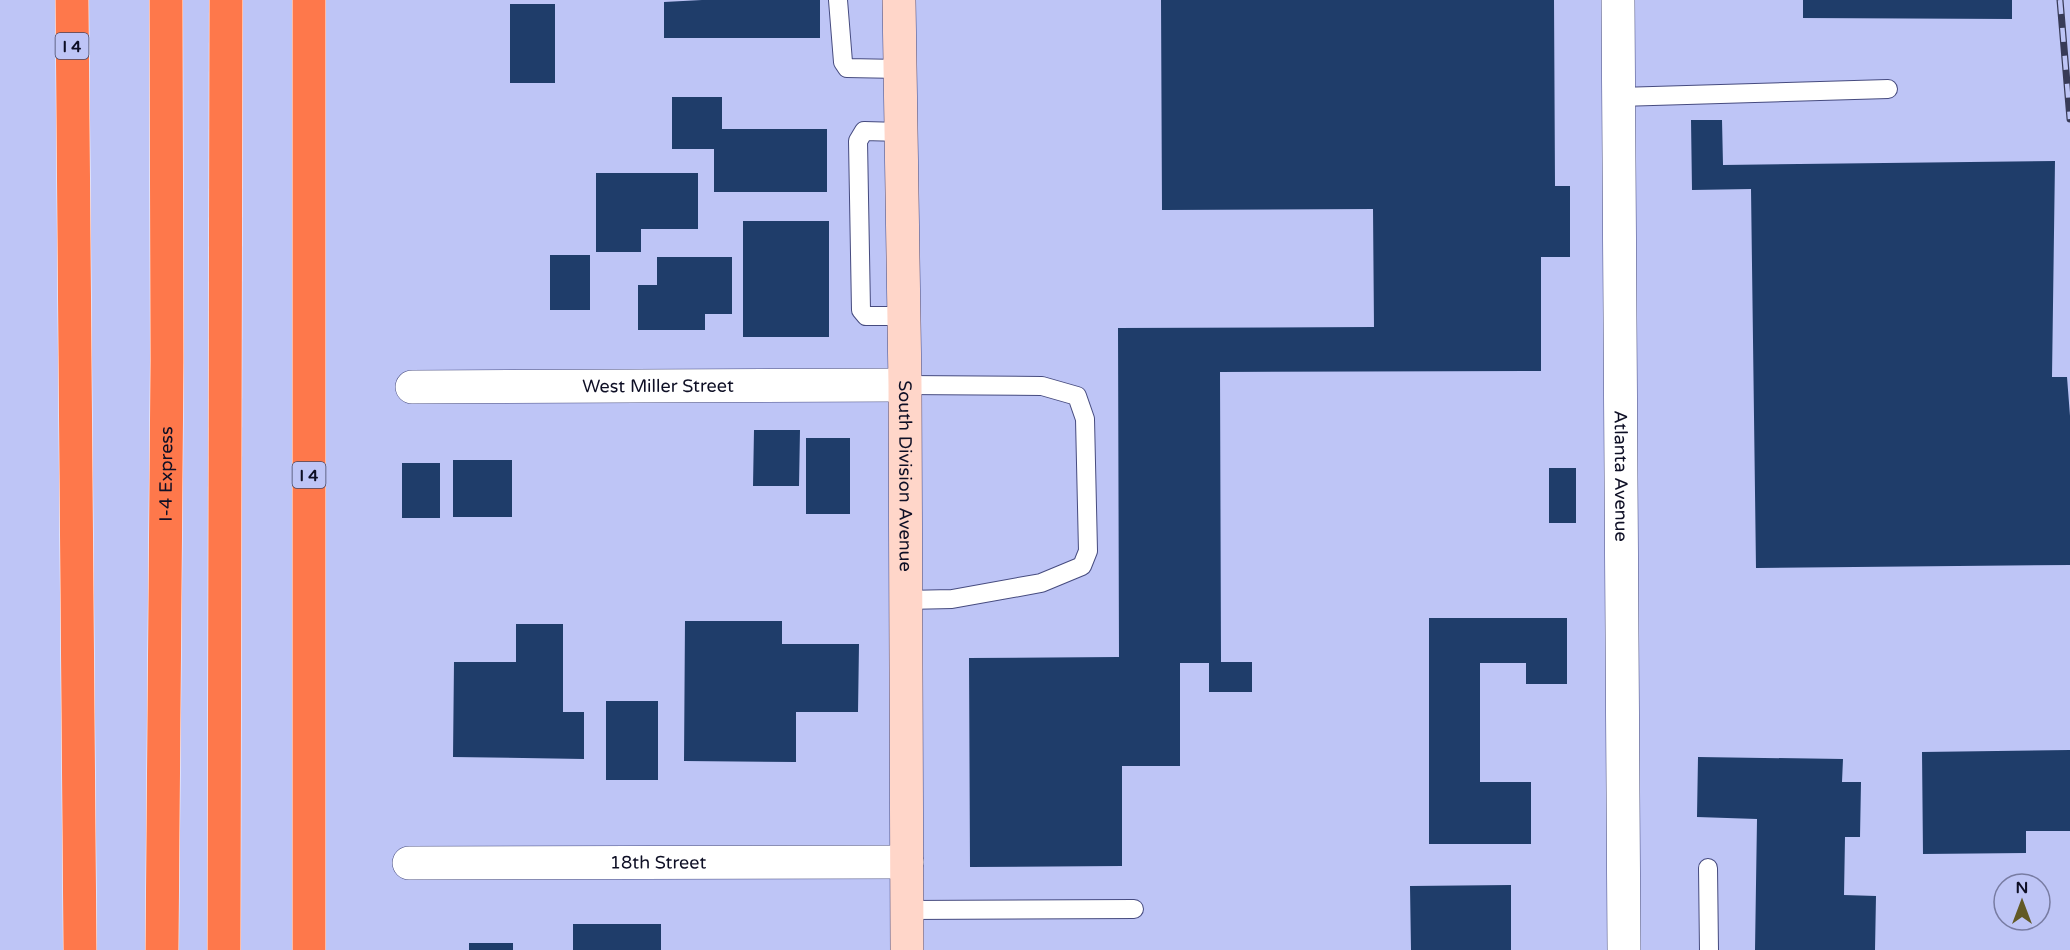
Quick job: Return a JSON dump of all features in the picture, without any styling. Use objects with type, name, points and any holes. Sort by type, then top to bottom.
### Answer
[{"type":"highway","points":[[67,0],[72,92]]},
{"type":"highway","name":"I 4","points":[[72,0],[80,950]]},
{"type":"highway","name":"I-4 Express","points":[[162,950],[167,361],[166,0]]},
{"type":"highway","points":[[224,950],[226,0]]},
{"type":"highway","name":"I 4","points":[[309,0],[309,950]]},
{"type":"street","name":"South Division Avenue","points":[[899,0],[905,385],[907,950]]},
{"type":"street","name":"Atlanta Avenue","points":[[1618,0],[1624,950]]},
{"type":"street","name":"West Miller Street","points":[[412,387],[905,385]]},
{"type":"street","name":"18th Street","points":[[409,863],[907,862]]},
{"type":"lane","points":[[838,0],[843,62],[848,68],[900,69]]},
{"type":"lane","points":[[1619,97],[1888,89]]},
{"type":"lane","points":[[901,132],[864,131],[858,141],[860,288],[861,310],[866,316],[904,316]]},
{"type":"lane","points":[[905,385],[1042,386],[1077,396],[1085,419],[1088,551],[1082,566],[1041,583],[952,599],[906,600]]},
{"type":"lane","points":[[1708,867],[1708,950]]},
{"type":"lane","points":[[907,910],[1134,909]]},
{"type":"building","points":[[820,0],[820,38],[664,38],[664,2]]},
{"type":"building","points":[[1161,0],[1554,0],[1555,186],[1570,186],[1570,257],[1541,257],[1541,371],[1220,372],[1221,662],[1252,662],[1252,692],[1209,692],[1209,663],[1180,663],[1180,766],[1122,766],[1122,866],[970,867],[969,658],[1119,657],[1118,328],[1374,327],[1373,209],[1162,210]]},
{"type":"building","points":[[1803,0],[2012,0],[2012,19],[1803,18]]},
{"type":"building","points":[[510,4],[555,4],[555,83],[510,83]]},
{"type":"building","points":[[672,97],[722,97],[722,129],[827,129],[827,192],[714,192],[714,149],[672,149]]},
{"type":"building","points":[[1691,120],[1722,120],[1723,165],[2055,161],[2052,377],[2067,377],[2070,416],[2070,565],[1756,568],[1751,189],[1692,190]]},
{"type":"building","points":[[596,173],[698,173],[698,229],[641,229],[641,252],[596,252]]},
{"type":"building","points":[[743,221],[829,221],[829,337],[743,337]]},
{"type":"building","points":[[550,255],[590,255],[590,310],[550,310]]},
{"type":"building","points":[[657,257],[732,257],[732,314],[705,314],[705,330],[638,330],[638,285],[657,285]]},
{"type":"building","points":[[754,430],[800,430],[799,486],[753,486]]},
{"type":"building","points":[[806,438],[850,438],[850,514],[806,514]]},
{"type":"building","points":[[453,460],[512,460],[512,517],[453,517]]},
{"type":"building","points":[[402,463],[440,463],[440,518],[402,518]]},
{"type":"building","points":[[1549,468],[1576,468],[1576,523],[1549,523]]},
{"type":"building","points":[[1429,618],[1567,618],[1567,684],[1526,684],[1526,663],[1480,663],[1480,782],[1531,782],[1531,844],[1429,844]]},
{"type":"building","points":[[685,621],[782,621],[782,644],[859,644],[858,712],[796,712],[796,762],[684,761]]},
{"type":"building","points":[[516,624],[563,624],[563,712],[584,712],[584,759],[453,757],[454,662],[516,662]]},
{"type":"building","points":[[606,701],[658,701],[658,780],[606,780]]},
{"type":"building","points":[[2070,750],[2070,831],[2026,831],[2026,853],[1923,854],[1922,752]]},
{"type":"building","points":[[1698,757],[1843,759],[1842,782],[1861,782],[1860,837],[1845,837],[1844,895],[1876,896],[1875,950],[1755,950],[1757,819],[1697,817]]},
{"type":"building","points":[[1511,885],[1511,950],[1411,950],[1410,886]]},
{"type":"building","points":[[573,924],[661,924],[661,950],[573,950]]},
{"type":"building","points":[[469,943],[513,943],[513,950],[469,950]]},
{"type":"railway","points":[[2060,0],[2070,119]]}]
